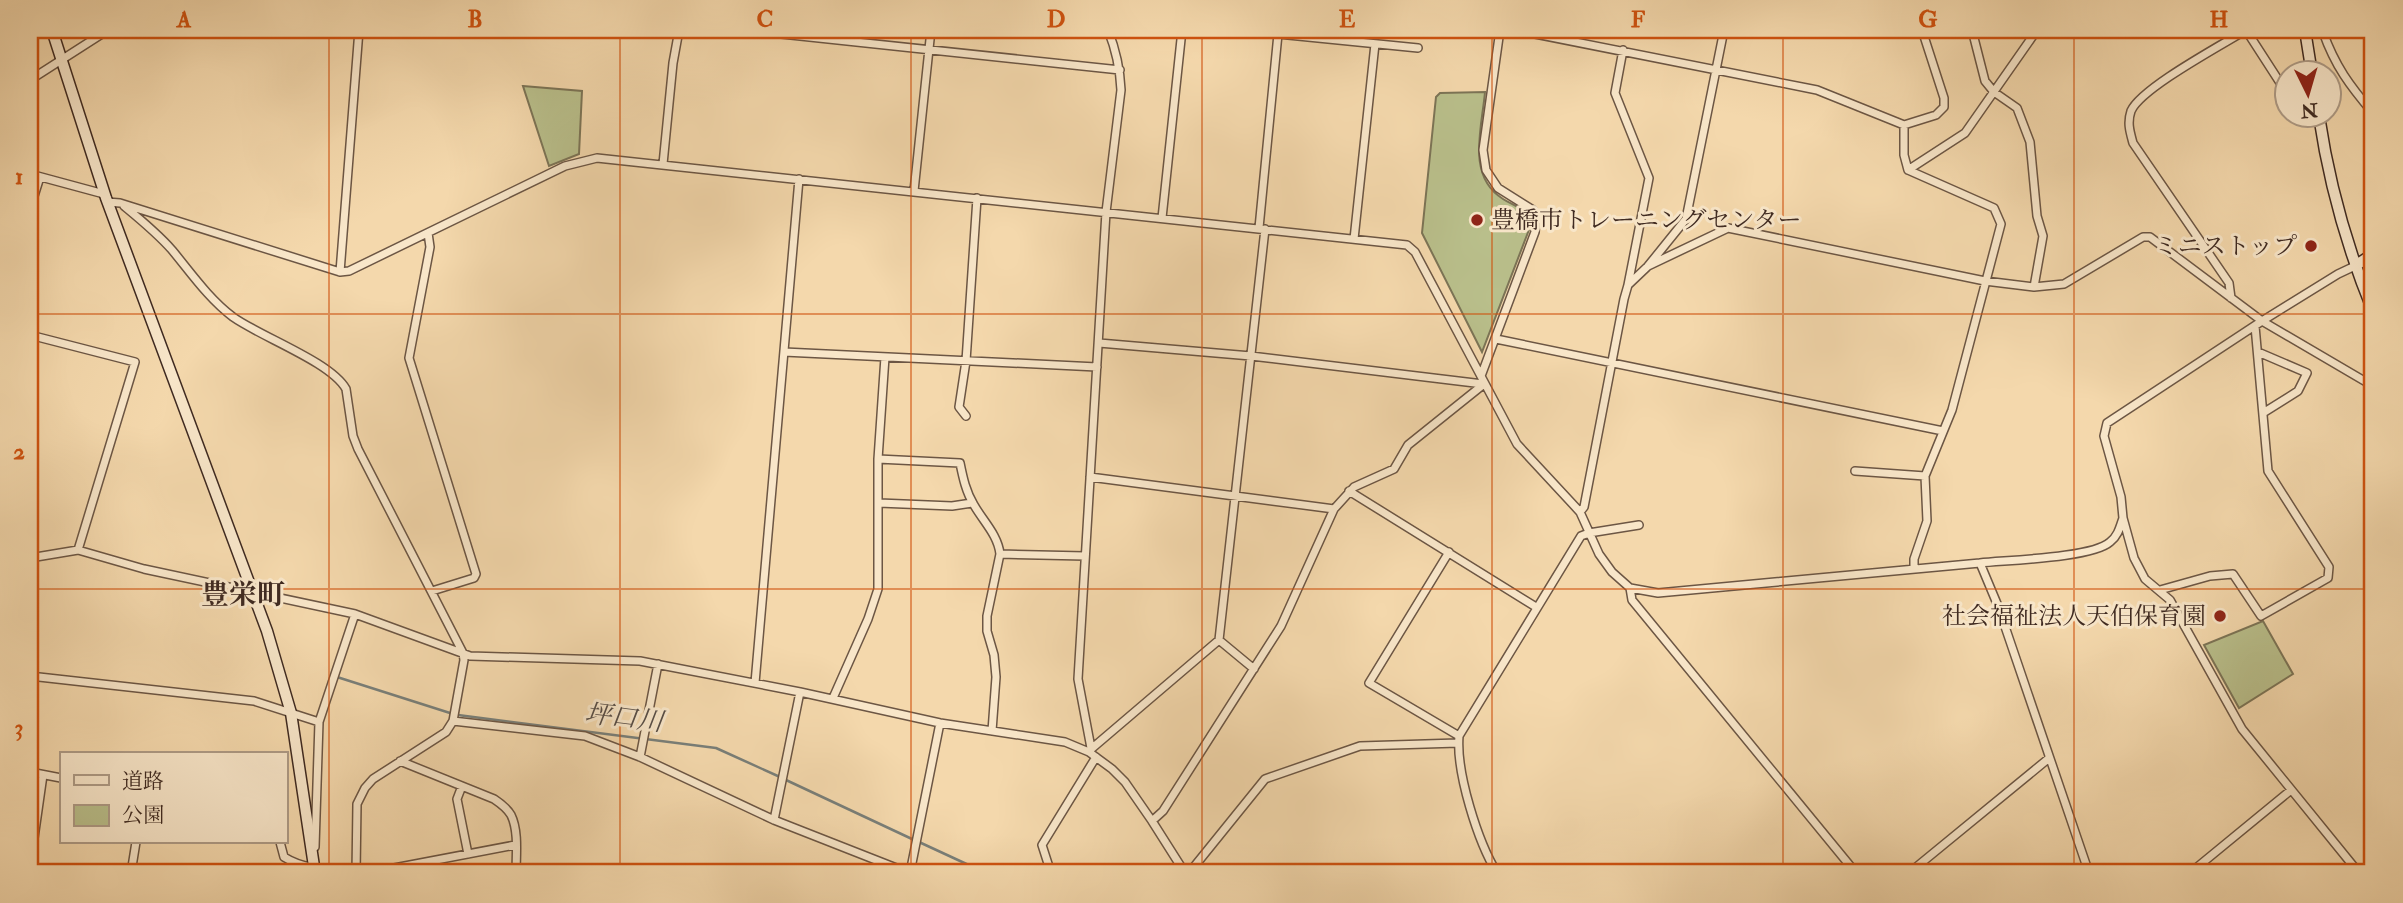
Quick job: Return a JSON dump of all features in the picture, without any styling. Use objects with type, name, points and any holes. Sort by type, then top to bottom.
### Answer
[{"type":"street","points":[[52,30],[106,198],[267,631],[291,713],[314,871]]},
{"type":"street","points":[[30,80],[108,30]]},
{"type":"street","points":[[340,272],[359,30]]},
{"type":"street","points":[[663,164],[679,30]]},
{"type":"street","points":[[744,30],[780,31],[1120,70]]},
{"type":"street","points":[[833,39],[834,30]]},
{"type":"street","points":[[914,191],[931,30]]},
{"type":"street","points":[[1092,752],[1078,679],[1106,212],[1121,90],[1117,52],[1108,30]]},
{"type":"street","points":[[1162,218],[1182,30]]},
{"type":"street","points":[[1239,30],[1418,48]]},
{"type":"street","points":[[1152,821],[1164,811],[1280,626],[1334,509],[1349,491],[1394,469],[1409,445],[1482,380],[1535,232],[1536,220],[1533,210],[1498,188],[1486,170],[1483,150],[1501,31],[1452,30]]},
{"type":"street","points":[[1515,30],[1817,90],[1904,125],[1936,115],[1944,107],[1944,98],[1922,30]]},
{"type":"street","points":[[1628,285],[1686,219],[1724,30]]},
{"type":"street","points":[[1972,30],[1985,81],[1994,92],[2017,108],[2030,142],[2037,216],[2043,236],[2034,287]]},
{"type":"street","points":[[1908,170],[1965,133],[2037,30]]},
{"type":"street","points":[[2231,298],[2229,283],[2133,143],[2128,126],[2136,103],[2152,89],[2246,30],[2274,74]]},
{"type":"street","points":[[2306,30],[2310,60]]},
{"type":"street","points":[[2318,30],[2323,32],[2332,58],[2348,84],[2373,113]]},
{"type":"street","points":[[1051,873],[1042,845],[1092,752],[1219,640],[1251,356],[1278,34]]},
{"type":"street","points":[[1354,239],[1375,44]]},
{"type":"street","points":[[1580,512],[1584,507],[1649,178],[1615,93],[1623,50]]},
{"type":"street","points":[[1904,125],[1904,155],[1908,170]]},
{"type":"street","points":[[2321,130],[2336,204],[2355,266],[2373,310]]},
{"type":"street","points":[[30,174],[340,272],[349,271],[565,166],[597,158],[1407,245],[1415,252],[1517,444],[1580,512],[1599,554],[1612,572],[1630,588],[1658,593],[2078,553],[2109,543],[2119,531],[2123,518]]},
{"type":"street","points":[[1908,170],[1994,208],[2001,225],[1952,410],[1926,476],[1927,521],[1914,559],[1914,568]]},
{"type":"street","points":[[30,209],[40,177]]},
{"type":"street","points":[[755,683],[799,179]]},
{"type":"street","points":[[966,416],[959,407],[966,361],[976,198]]},
{"type":"street","points":[[120,203],[155,232],[219,306],[236,319],[320,366],[343,382],[358,449],[463,653],[453,721],[446,732],[373,779],[357,804],[356,872],[314,871],[297,865],[284,857],[281,844]]},
{"type":"street","points":[[1648,265],[1728,228],[1985,281],[2034,287],[2064,284],[2143,237],[2150,237],[2231,298],[2259,323],[2373,386]]},
{"type":"street","points":[[428,233],[430,247],[409,358],[476,573],[474,578],[432,591]]},
{"type":"street","points":[[2359,873],[2242,729],[2170,600],[2145,579],[2134,558],[2104,436],[2107,424],[2259,323],[2373,254]]},
{"type":"street","points":[[2160,590],[2210,576],[2233,574],[2261,616],[2328,578],[2329,567],[2268,471],[2258,352],[2259,323]]},
{"type":"street","points":[[30,335],[135,362],[78,550]]},
{"type":"street","points":[[1496,339],[1943,431]]},
{"type":"street","points":[[1099,343],[1482,380]]},
{"type":"street","points":[[784,352],[1097,367]]},
{"type":"street","points":[[2258,352],[2307,373],[2298,391],[2263,412]]},
{"type":"street","points":[[833,698],[876,599],[878,459],[885,357]]},
{"type":"street","points":[[878,459],[960,463],[965,487],[972,503],[998,542],[1000,554],[987,616],[987,631],[996,677],[992,730]]},
{"type":"street","points":[[1855,471],[1926,476]]},
{"type":"street","points":[[1090,477],[1334,509]]},
{"type":"street","points":[[1349,491],[1536,607]]},
{"type":"street","points":[[879,503],[952,506],[972,503]]},
{"type":"street","points":[[1497,873],[1484,849],[1475,822],[1459,740],[1536,607],[1581,536],[1639,525]]},
{"type":"street","points":[[30,558],[78,550],[144,569],[355,614],[470,656],[640,660],[833,698],[940,723],[1065,742],[1092,752],[1125,782],[1187,873],[1265,779],[1360,746],[1459,740]]},
{"type":"street","points":[[1000,554],[1013,552],[1085,556]]},
{"type":"street","points":[[1449,552],[1369,683],[1459,740]]},
{"type":"street","points":[[1980,563],[1998,606],[2089,873]]},
{"type":"street","points":[[1630,588],[1632,600],[1856,873]]},
{"type":"street","points":[[314,871],[319,722],[355,614]]},
{"type":"street","points":[[1219,640],[1254,669]]},
{"type":"street","points":[[640,757],[658,664]]},
{"type":"street","points":[[30,676],[254,701],[319,722]]},
{"type":"street","points":[[775,820],[800,692]]},
{"type":"street","points":[[453,721],[585,737],[640,757],[775,820],[909,873],[940,723]]},
{"type":"street","points":[[1909,873],[2048,759]]},
{"type":"street","points":[[400,761],[494,799],[505,807],[514,826],[516,873]]},
{"type":"street","points":[[30,772],[60,778]]},
{"type":"street","points":[[30,866],[43,775]]},
{"type":"street","points":[[462,786],[457,799],[468,854]]},
{"type":"street","points":[[2190,873],[2291,790]]},
{"type":"street","points":[[131,873],[136,844]]},
{"type":"street","points":[[368,873],[515,845]]},
{"type":"green space","points":[[523,86],[582,91],[579,154],[549,166]]},
{"type":"green space","name":"豊橋市トレーニングセンター","points":[[1485,92],[1479,150],[1484,178],[1491,189],[1524,211],[1532,222],[1482,352],[1422,233],[1436,97],[1440,93]]},
{"type":"green space","points":[[2263,621],[2293,674],[2239,708],[2204,645]]},
{"type":"waterway","name":"坪口川","points":[[337,677],[450,713]]},
{"type":"waterway","name":"坪口川","points":[[458,715],[716,748],[780,777]]},
{"type":"waterway","name":"坪口川","points":[[786,780],[912,839]]},
{"type":"waterway","name":"坪口川","points":[[919,842],[986,873]]},
{"type":"place","name":"豊橋市トレーニングセンター","points":[[1477,220]]},
{"type":"place","name":"ミニストップ","points":[[2311,246]]},
{"type":"place","name":"社会福祉法人天伯保育園","points":[[2220,616]]},
{"type":"district","name":"豊栄町","points":[[243,595]]}]
